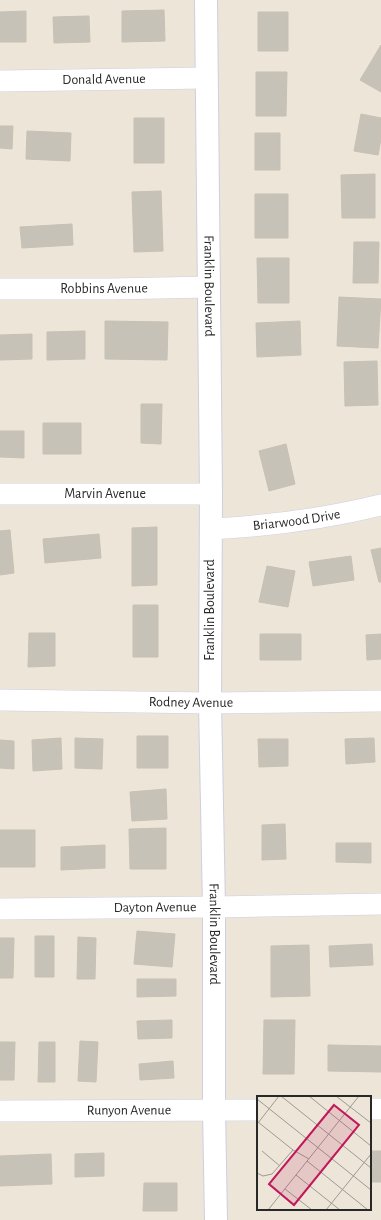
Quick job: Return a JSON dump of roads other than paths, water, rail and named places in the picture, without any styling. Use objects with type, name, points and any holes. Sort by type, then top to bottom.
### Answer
[{"type":"street","name":"Franklin Boulevard","points":[[206,0],[211,494],[210,704],[214,908],[214,1110],[216,1220]]},
{"type":"street","name":"Donald Avenue","points":[[0,81],[207,78]]},
{"type":"street","name":"Robbins Avenue","points":[[0,289],[209,287]]},
{"type":"street","name":"Marvin Avenue","points":[[0,494],[211,494]]},
{"type":"street","name":"Briarwood Drive","points":[[211,529],[300,521],[349,513],[381,505]]},
{"type":"street","name":"Rodney Avenue","points":[[0,700],[210,704],[381,701]]},
{"type":"street","name":"Dayton Avenue","points":[[0,909],[214,908],[381,904]]},
{"type":"street","name":"Runyon Avenue","points":[[0,1111],[257,1110]]}]
